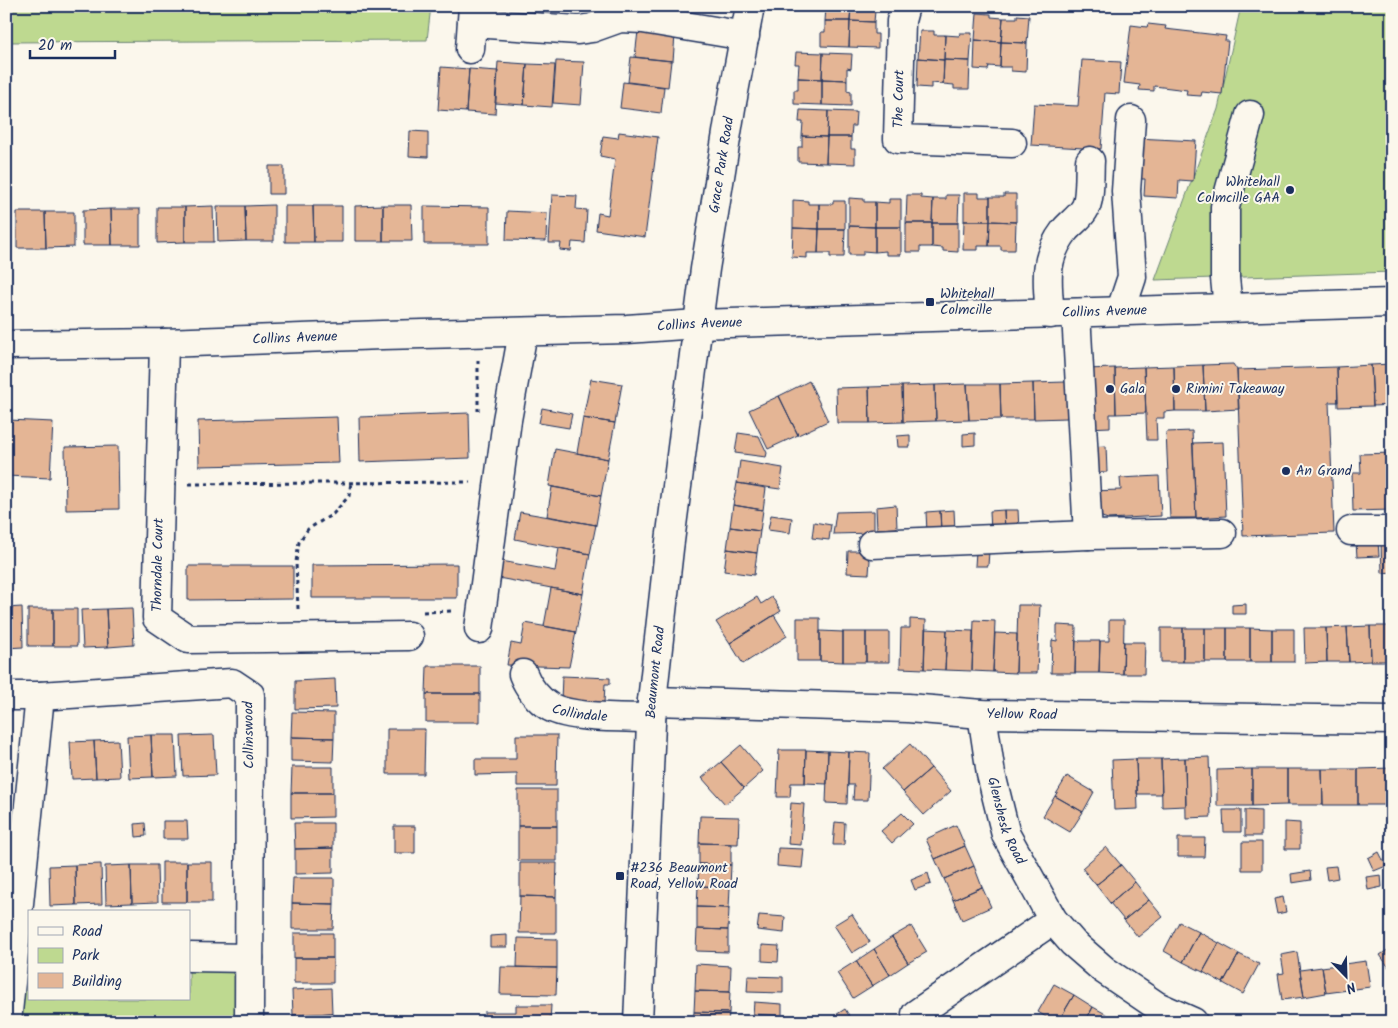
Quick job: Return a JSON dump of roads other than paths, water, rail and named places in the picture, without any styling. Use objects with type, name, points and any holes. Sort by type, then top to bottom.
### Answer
[{"type":"street","name":"Grace Park Road","points":[[697,324],[729,118],[750,6]]},
{"type":"street","name":"The Court","points":[[905,6],[901,21],[898,139],[1012,143]]},
{"type":"street","points":[[472,26],[578,30],[592,28],[620,18],[643,19],[745,36]]},
{"type":"street","points":[[1228,308],[1225,278],[1226,207],[1250,115]]},
{"type":"street","points":[[1121,310],[1132,277],[1126,191],[1131,120]]},
{"type":"street","points":[[1088,535],[1063,314],[1047,268],[1056,243],[1069,225],[1084,210],[1087,200],[1090,161]]},
{"type":"street","name":"Collins Avenue","points":[[6,345],[164,343],[627,330],[697,324],[1392,303]]},
{"type":"street","name":"Beaumont Road","points":[[638,1022],[652,710],[669,549],[697,324]]},
{"type":"street","points":[[471,620],[524,332]]},
{"type":"street","name":"Thorndale Court","points":[[164,343],[157,618],[188,639],[414,624]]},
{"type":"street","points":[[1351,531],[1392,531]]},
{"type":"street","points":[[872,544],[1088,535],[1222,533]]},
{"type":"street","name":"Collindale","points":[[523,674],[526,683],[540,699],[551,707],[581,714],[652,710]]},
{"type":"street","name":"Collinswood","points":[[6,696],[40,696],[232,684],[250,695],[249,1022]]},
{"type":"street","points":[[7,1022],[21,956],[40,696]]},
{"type":"street","name":"Yellow Road","points":[[652,710],[908,708],[982,714],[1392,720]]},
{"type":"street","name":"Glenshesk Road","points":[[982,714],[991,774],[1006,836],[1053,920],[1072,943],[1104,970],[1157,1006],[1193,1022]]},
{"type":"street","points":[[916,1014],[1053,920]]},
{"type":"street","points":[[190,958],[250,958]]},
{"type":"place","name":"Whitehall Colmcille GAA","points":[[1290,190]]},
{"type":"place","name":"Whitehall Colmcille","points":[[930,302]]},
{"type":"place","name":"Gala","points":[[1110,389]]},
{"type":"place","name":"Rimini Takeaway","points":[[1176,389]]},
{"type":"place","name":"An Grand","points":[[1286,471]]},
{"type":"place","name":"#236 Beaumont Road, Yellow Road","points":[[620,876]]}]
